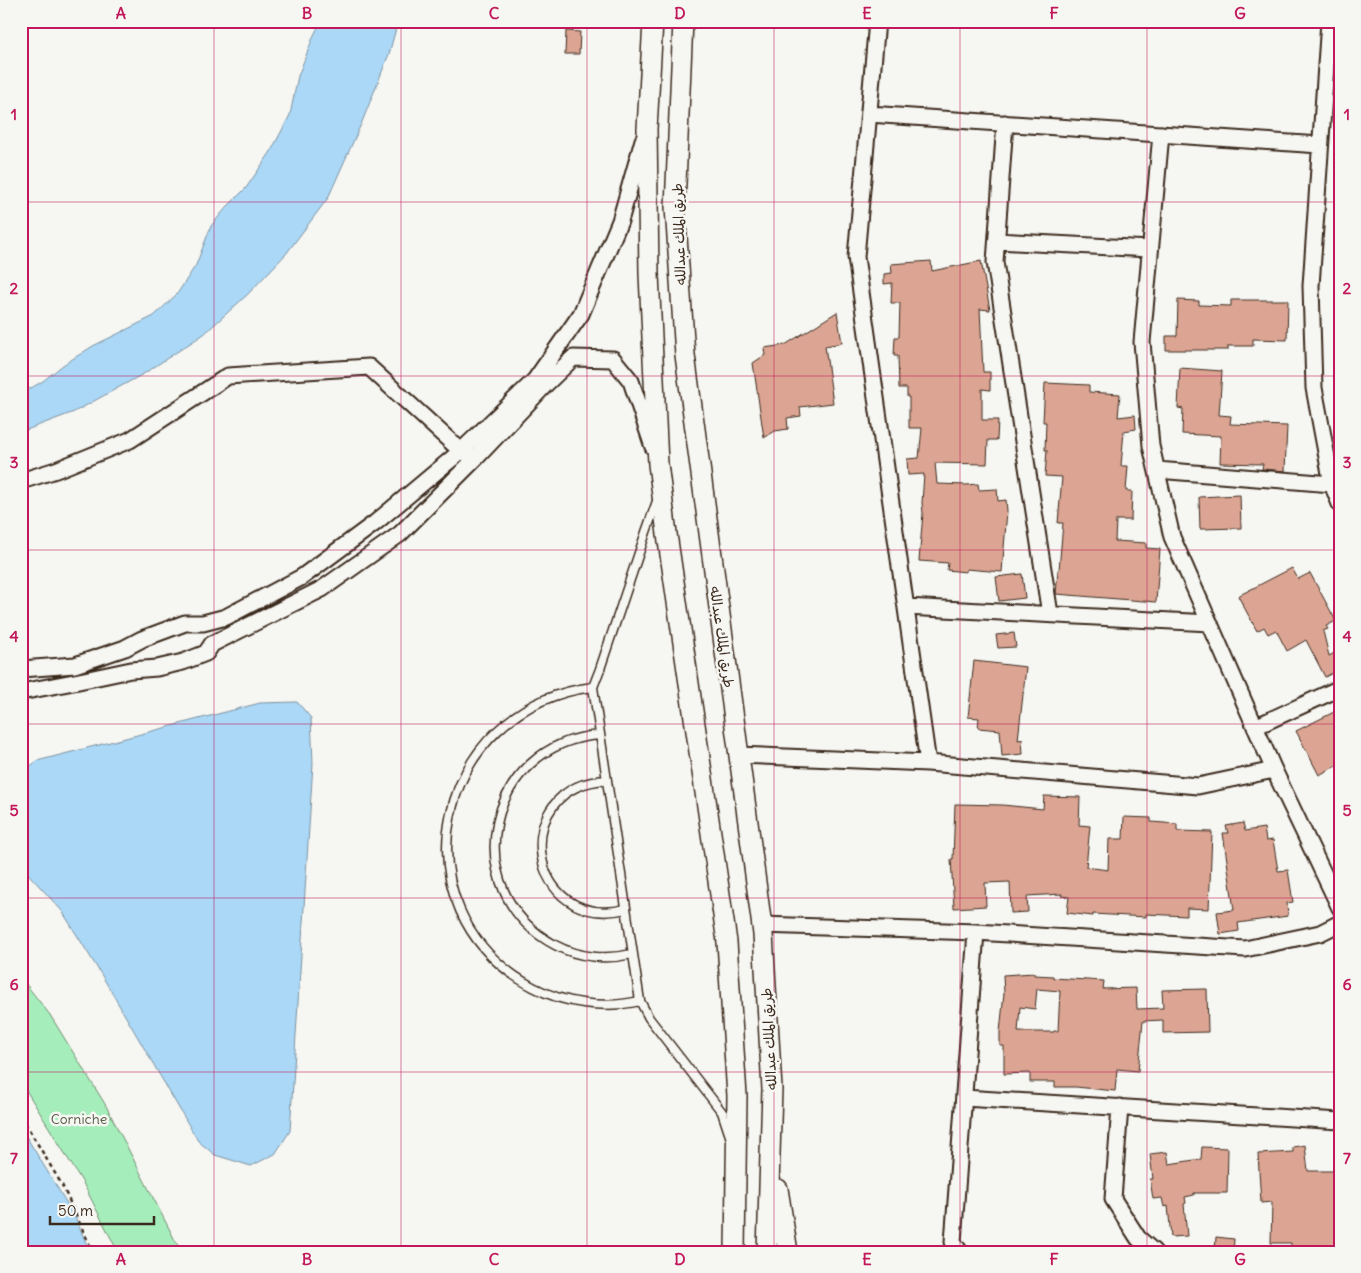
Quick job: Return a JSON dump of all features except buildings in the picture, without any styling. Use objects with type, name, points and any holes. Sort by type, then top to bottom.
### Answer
[{"type":"street","points":[[653,21],[646,129],[649,274],[658,464],[668,544],[727,942],[737,1096],[735,1252]]},
{"type":"street","name":"طريق الملك عبدالله","points":[[683,21],[675,207],[685,354],[762,925],[772,1089],[767,1252]]},
{"type":"street","points":[[877,21],[856,257],[928,763]]},
{"type":"street","points":[[1329,21],[1311,286],[1314,388],[1332,484],[1340,504]]},
{"type":"street","points":[[868,114],[1320,145]]},
{"type":"street","points":[[1005,123],[995,262],[1050,614]]},
{"type":"street","points":[[21,669],[75,665],[125,648],[185,622],[203,623],[226,617],[302,577],[374,522],[466,446],[535,380],[581,314],[620,221],[646,129]]},
{"type":"street","points":[[1161,134],[1142,342],[1151,446],[1172,537],[1274,770],[1340,908]]},
{"type":"street","points":[[997,241],[1150,249]]},
{"type":"street","points":[[21,692],[79,682],[131,670],[157,668],[183,662],[206,653],[212,644],[322,589],[400,534],[573,358],[613,359],[631,381],[658,464]]},
{"type":"street","points":[[21,481],[56,470],[130,440],[228,376],[368,367],[466,446],[476,458]]},
{"type":"street","points":[[1157,470],[1332,484]]},
{"type":"street","points":[[906,607],[1210,623]]},
{"type":"street","points":[[203,623],[212,644]]},
{"type":"street","points":[[1255,727],[1340,688]]},
{"type":"street","points":[[738,755],[928,763],[1198,786],[1274,770]]},
{"type":"street","points":[[762,925],[976,932],[1245,949],[1320,933],[1340,923]]},
{"type":"street","points":[[960,1252],[954,1242],[976,932]]},
{"type":"street","points":[[964,1098],[1340,1121]]},
{"type":"street","points":[[1120,1107],[1113,1199],[1138,1238],[1154,1252]]},
{"type":"street","points":[[771,1144],[788,1252]]},
{"type":"lane","points":[[662,489],[593,687],[640,1001],[648,1018],[722,1112],[736,1161]]},
{"type":"lane","points":[[593,687],[560,694],[539,702],[519,713],[500,727],[484,743],[471,761],[452,803],[446,847],[448,870],[453,892],[473,933],[497,962],[521,980],[541,991],[563,999],[585,1003],[608,1005],[640,1001]]},
{"type":"lane","points":[[600,735],[589,735],[574,739],[545,752],[532,762],[511,786],[498,815],[495,831],[495,863],[499,878],[512,907],[522,920],[546,940],[560,948],[591,956],[607,958],[632,954]]},
{"type":"lane","points":[[606,780],[596,780],[578,786],[562,796],[550,810],[542,828],[540,856],[551,882],[571,902],[597,912],[626,909]]},
{"type":"path","points":[[21,1116],[62,1185],[93,1252]]},
{"type":"green space","name":"Corniche","points":[[21,978],[50,1015],[105,1104],[181,1252],[118,1252],[83,1183],[21,1082]]},
{"type":"water","points":[[321,21],[398,21],[389,54],[362,122],[328,198],[286,254],[247,295],[204,334],[145,373],[74,412],[21,432],[21,394],[93,346],[154,316],[177,294],[196,265],[211,226],[246,188],[270,153],[290,115],[298,76]]},
{"type":"water","points":[[297,702],[311,718],[313,763],[290,1131],[275,1154],[251,1166],[215,1155],[198,1141],[101,974],[62,911],[21,866],[21,773],[37,761],[260,703]]},
{"type":"water","points":[[21,1128],[74,1215],[90,1252],[21,1252]]}]
